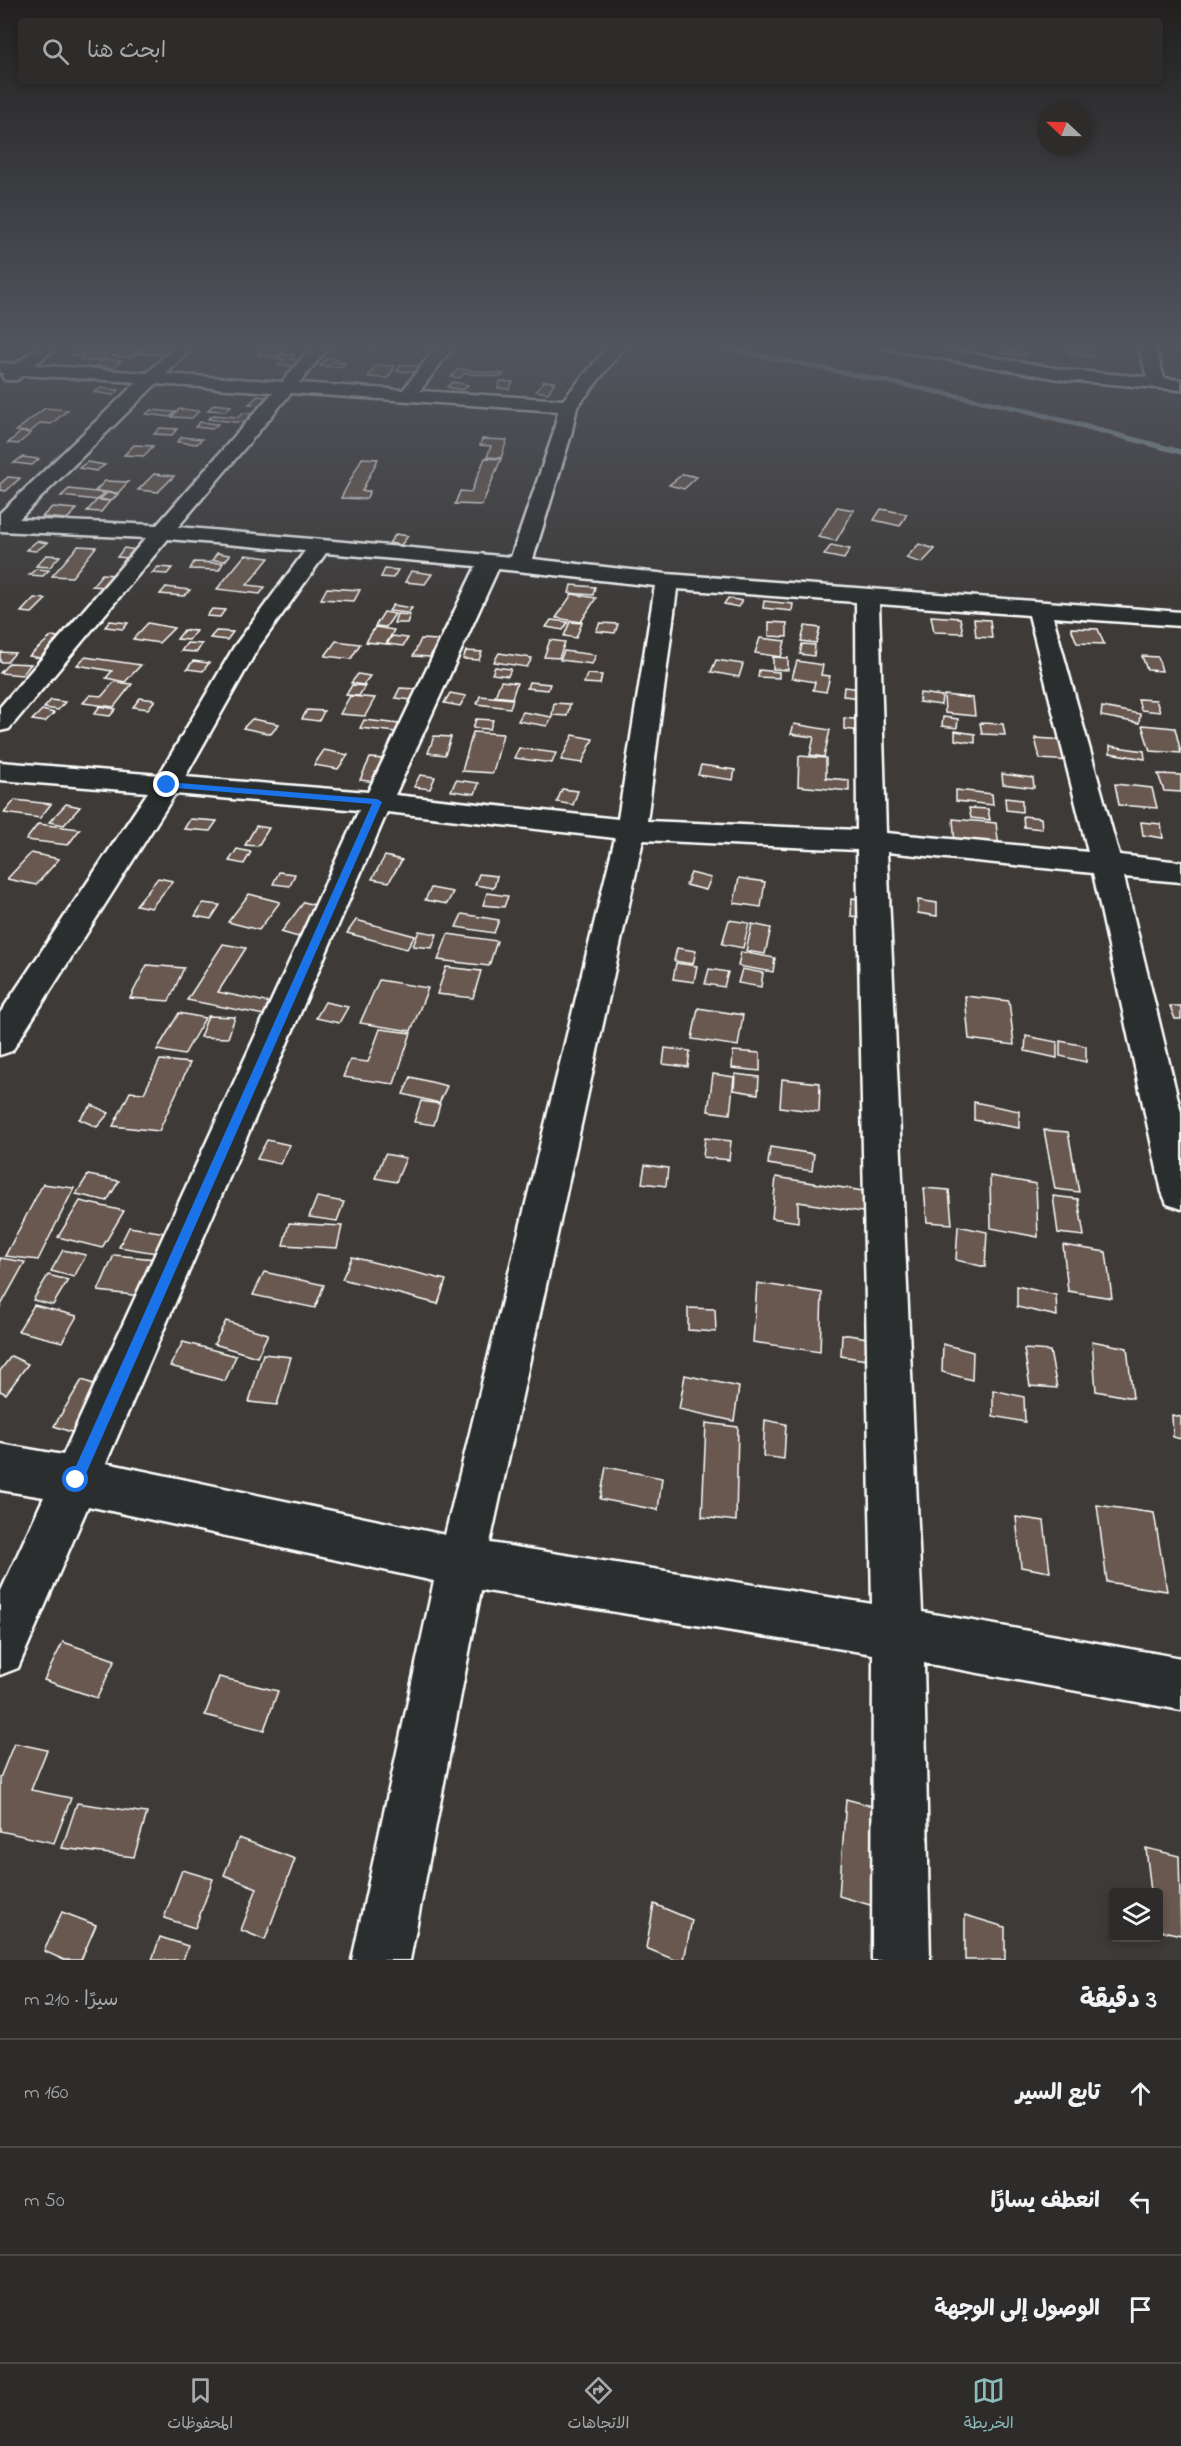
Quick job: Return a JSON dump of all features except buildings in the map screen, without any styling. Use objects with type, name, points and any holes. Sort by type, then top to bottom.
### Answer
[{"type":"street","points":[[0,524],[93,434]]},
{"type":"street","points":[[0,723],[246,434]]},
{"type":"street","points":[[0,1650],[377,802],[505,563],[562,434]]},
{"type":"street","points":[[0,524],[161,532],[505,563],[667,581],[1181,619]]},
{"type":"street","points":[[0,1041],[167,785],[246,647],[320,546]]},
{"type":"street","points":[[381,1960],[462,1563],[631,830],[667,581]]},
{"type":"street","points":[[867,596],[872,841],[898,1633],[901,1960]]},
{"type":"street","points":[[1039,608],[1106,864],[1181,1192]]},
{"type":"street","points":[[0,771],[377,802],[631,830],[872,841],[1181,872]]},
{"type":"street","points":[[0,1467],[76,1480],[462,1563],[898,1633],[1181,1684]]},
{"type":"waterway","points":[[1115,434],[1181,452]]},
{"type":"route","points":[[76,1480],[377,802],[167,785]]}]
